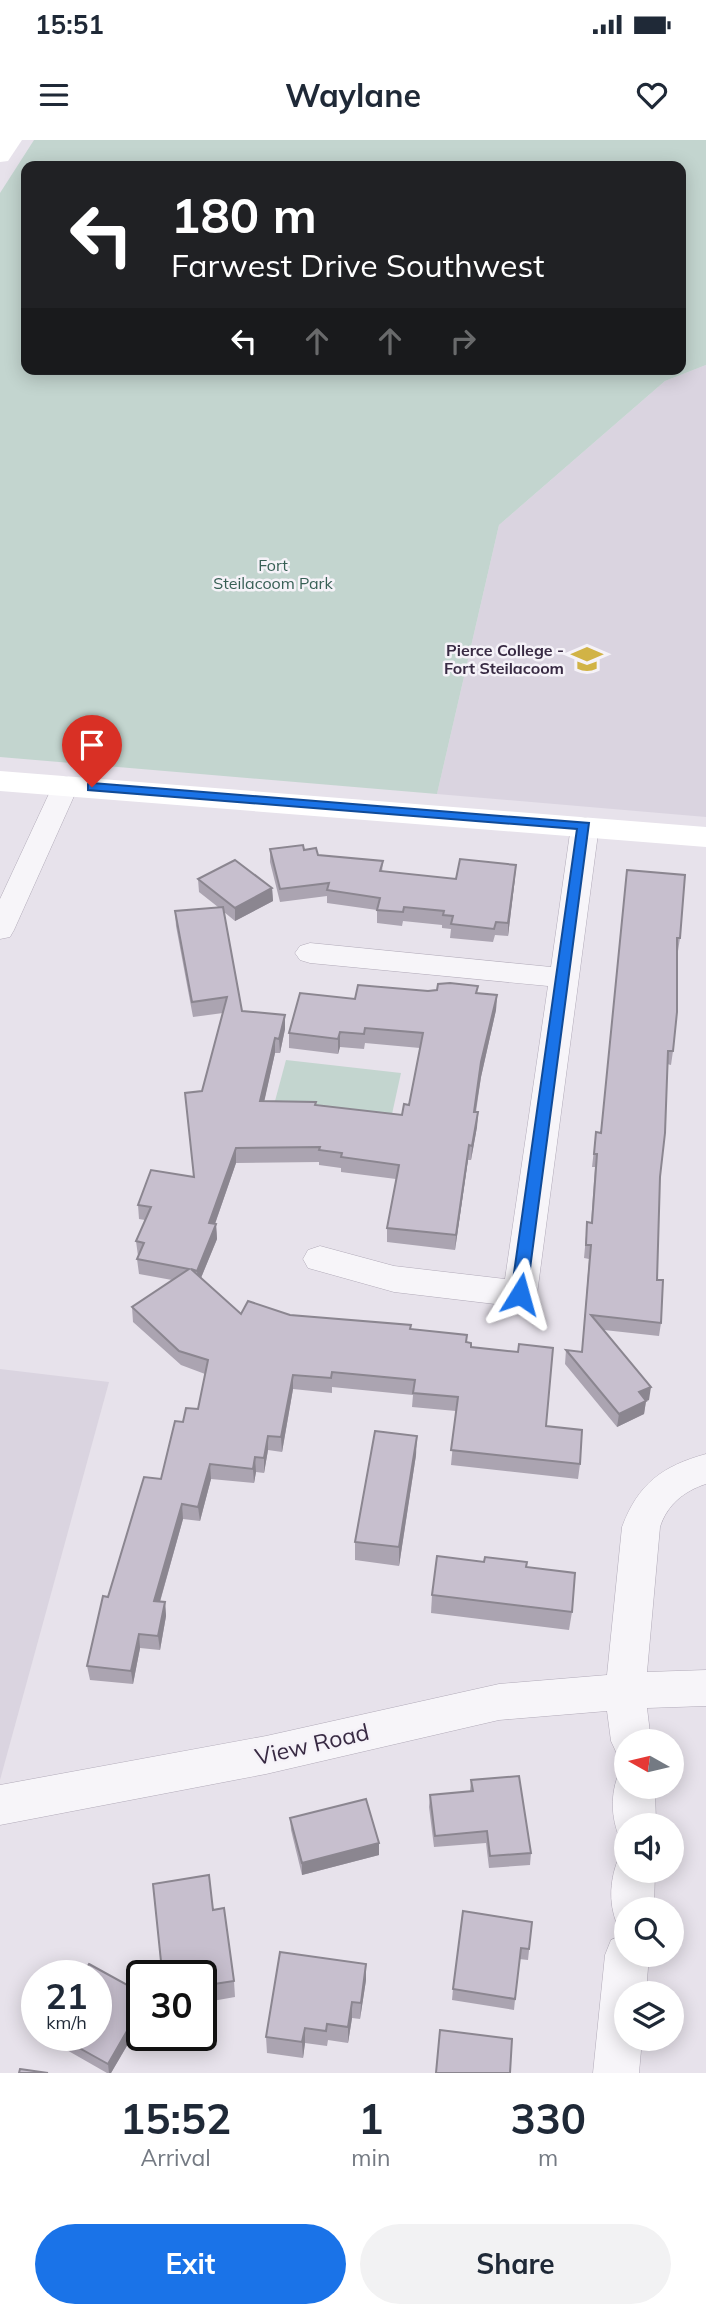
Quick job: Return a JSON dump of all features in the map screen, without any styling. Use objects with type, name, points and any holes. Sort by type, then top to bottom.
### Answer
[{"type":"street","points":[[0,156],[11,140]]},
{"type":"street","points":[[0,781],[706,837]]},
{"type":"street","points":[[0,930],[66,785]]},
{"type":"street","points":[[320,1259],[394,1279],[520,1294],[584,826]]},
{"type":"street","points":[[310,953],[563,978]]},
{"type":"street","points":[[630,1729],[625,1691],[641,1527],[646,1510],[658,1492],[681,1475],[706,1469]]},
{"type":"street","name":"View Road","points":[[0,1805],[266,1755],[499,1702],[625,1691],[706,1688]]},
{"type":"street","points":[[616,2073],[626,1967]]},
{"type":"shaded area","name":"Pierce College - Fort Steilacoom","points":[[706,365],[706,817],[437,794],[499,525],[665,381]]},
{"type":"shaded area","points":[[0,1369],[109,1382],[0,1780]]},
{"type":"green space","name":"Fort Steilacoom Park","points":[[34,140],[706,140],[706,365],[686,373],[686,161],[21,161],[21,375],[680,375],[665,381],[499,525],[437,794],[0,757],[0,193]]},
{"type":"green space","points":[[286,1060],[401,1073],[392,1114],[275,1101]]},
{"type":"building","points":[[303,845],[304,850],[316,848],[318,855],[383,861],[380,871],[456,879],[460,859],[516,865],[508,923],[496,922],[494,929],[451,924],[453,916],[443,915],[444,911],[404,907],[403,912],[377,910],[380,898],[327,890],[329,883],[280,889],[270,849]]},
{"type":"building","points":[[235,860],[272,888],[235,908],[198,879]]},
{"type":"building","points":[[627,870],[685,875],[680,938],[677,938],[677,1012],[673,1051],[668,1051],[665,1133],[660,1177],[657,1280],[663,1280],[661,1323],[591,1315],[651,1387],[639,1392],[646,1401],[619,1414],[566,1350],[582,1352],[591,1245],[586,1245],[587,1222],[592,1223],[596,1132],[601,1133]]},
{"type":"building","points":[[223,907],[242,1011],[285,1015],[279,1039],[275,1038],[260,1101],[316,1102],[315,1105],[402,1115],[404,1104],[409,1105],[423,1033],[365,1028],[364,1034],[340,1032],[338,1039],[289,1033],[300,993],[355,999],[358,985],[428,991],[437,990],[438,984],[450,983],[478,986],[476,993],[497,995],[481,1062],[474,1112],[478,1112],[472,1146],[469,1145],[456,1235],[387,1228],[399,1165],[341,1157],[342,1153],[319,1150],[320,1147],[236,1148],[209,1223],[216,1224],[197,1271],[191,1269],[241,1314],[248,1301],[290,1315],[411,1325],[410,1329],[467,1335],[466,1342],[471,1343],[471,1347],[518,1352],[519,1344],[553,1348],[546,1426],[582,1430],[580,1464],[451,1450],[458,1397],[413,1393],[415,1380],[332,1372],[331,1378],[293,1375],[281,1437],[268,1436],[264,1458],[255,1457],[253,1469],[210,1464],[198,1507],[182,1504],[154,1601],[165,1602],[158,1636],[139,1634],[131,1671],[87,1666],[103,1596],[108,1597],[144,1477],[161,1479],[175,1421],[183,1422],[186,1408],[198,1409],[208,1360],[179,1351],[132,1307],[189,1269],[137,1259],[144,1243],[136,1241],[151,1207],[138,1205],[151,1170],[194,1177],[185,1093],[202,1091],[227,997],[192,1002],[175,911]]},
{"type":"building","points":[[375,1431],[417,1436],[399,1547],[355,1542]]},
{"type":"building","points":[[437,1556],[484,1562],[485,1557],[527,1562],[526,1567],[575,1573],[572,1612],[432,1595]]},
{"type":"building","points":[[519,1776],[531,1853],[490,1856],[487,1831],[435,1836],[430,1795],[473,1791],[471,1780]]},
{"type":"building","points":[[366,1799],[379,1843],[302,1863],[290,1818]]},
{"type":"building","points":[[209,1875],[213,1910],[224,1908],[234,1981],[217,1984],[217,1960],[161,1960],[153,1884]]},
{"type":"building","points":[[463,1911],[532,1922],[529,1949],[521,1948],[515,1999],[453,1989]]},
{"type":"building","points":[[280,1952],[366,1964],[361,2003],[352,2002],[348,2027],[327,2024],[326,2031],[305,2028],[302,2042],[266,2037]]},
{"type":"building","points":[[112,1977],[126,1984],[126,2033],[108,2064],[85,2051],[112,2051]]},
{"type":"building","points":[[440,2030],[512,2039],[510,2073],[436,2073]]},
{"type":"building","points":[[20,2069],[48,2073],[19,2073]]},
{"type":"place","name":"Pierce College - Fort Steilacoom","points":[[587,659]]},
{"type":"route","points":[[92,787],[584,826],[520,1294]]}]
